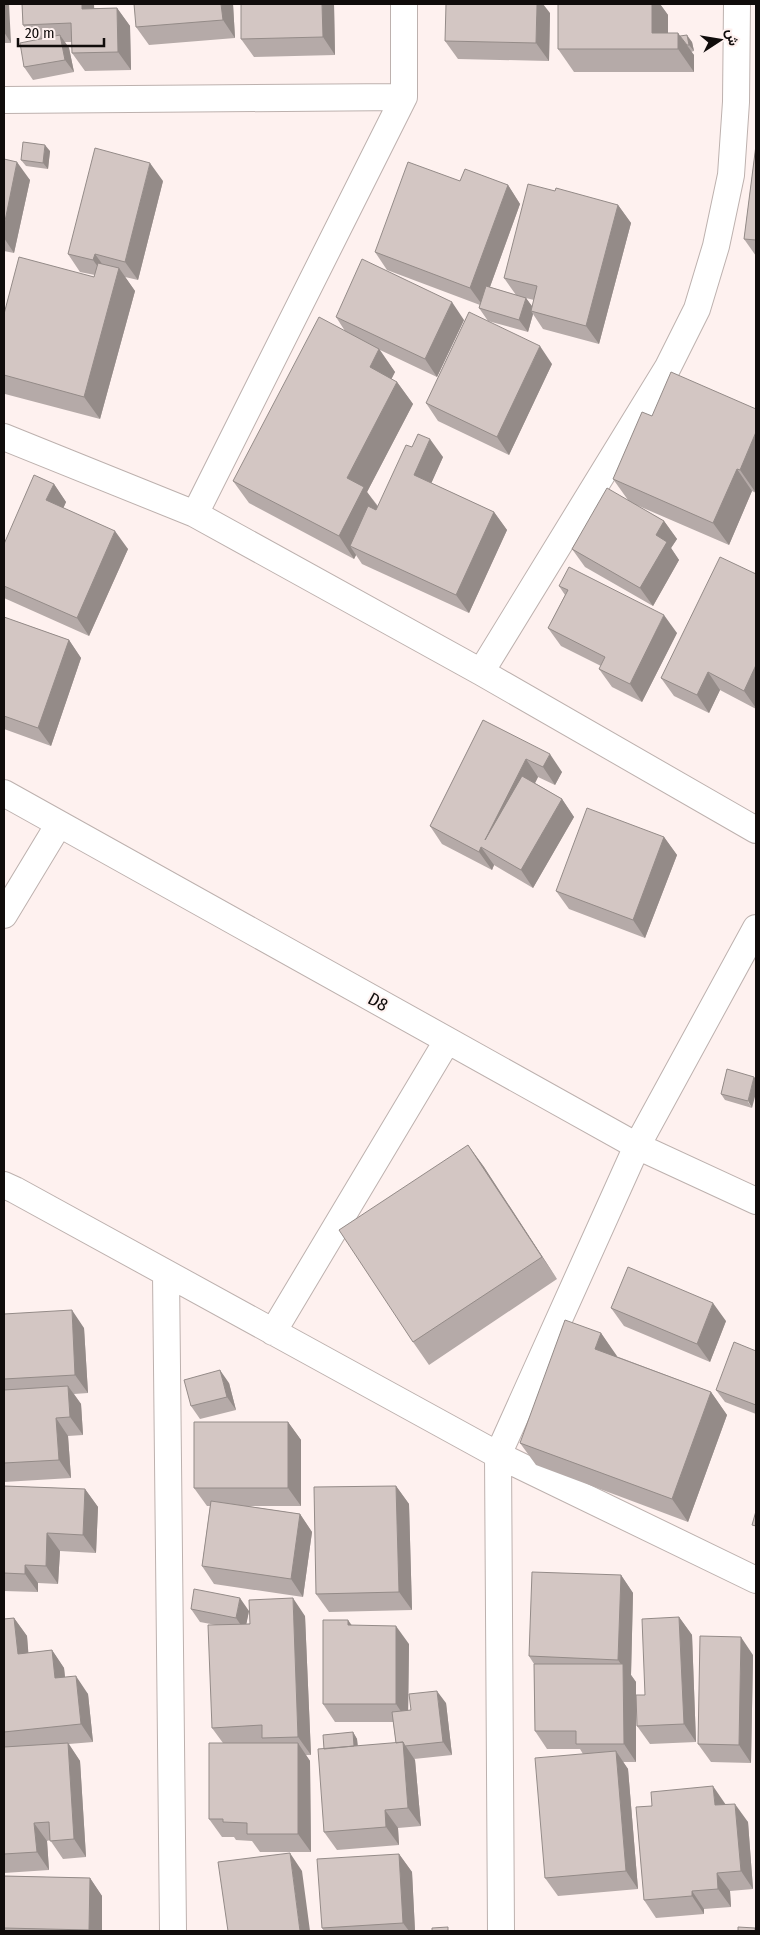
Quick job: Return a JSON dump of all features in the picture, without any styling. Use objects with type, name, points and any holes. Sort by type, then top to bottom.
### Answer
[{"type":"street","points":[[195,514],[404,97],[404,4]]},
{"type":"street","points":[[481,672],[668,367],[697,309],[716,246],[731,176],[736,102],[737,4]]},
{"type":"street","points":[[4,100],[404,97]]},
{"type":"street","points":[[4,437],[195,514],[481,672],[756,830]]},
{"type":"street","name":"D8","points":[[4,793],[636,1146],[756,1201]]},
{"type":"street","points":[[4,915],[60,824]]},
{"type":"street","points":[[501,1931],[498,1455],[636,1146],[756,928]]},
{"type":"street","points":[[273,1332],[447,1041]]},
{"type":"street","points":[[4,1185],[498,1455],[756,1580]]},
{"type":"street","points":[[166,1273],[173,1931]]},
{"type":"building","points":[[22,4],[82,4],[82,9],[117,8],[118,52],[72,53],[71,23],[23,25]]},
{"type":"building","points":[[134,4],[221,4],[223,20],[136,27]]},
{"type":"building","points":[[241,4],[322,4],[323,37],[241,39]]},
{"type":"building","points":[[446,4],[537,4],[536,43],[445,41]]},
{"type":"building","points":[[558,4],[652,4],[652,33],[678,33],[678,49],[558,49]]},
{"type":"building","points":[[60,35],[65,60],[24,67],[20,43]]},
{"type":"building","points":[[687,35],[689,45],[680,36]]},
{"type":"building","points":[[23,142],[45,145],[43,163],[21,160]]},
{"type":"building","points":[[756,145],[756,240],[744,239]]},
{"type":"building","points":[[95,148],[150,163],[125,262],[95,254],[93,260],[68,254]]},
{"type":"building","points":[[4,159],[17,162],[4,226]]},
{"type":"building","points":[[408,162],[460,181],[465,169],[508,185],[470,288],[375,252]]},
{"type":"building","points":[[528,184],[555,191],[556,188],[618,205],[586,326],[531,311],[537,286],[504,278]]},
{"type":"building","points":[[19,257],[94,277],[98,263],[119,268],[84,397],[4,375],[4,314]]},
{"type":"building","points":[[362,259],[452,302],[425,359],[336,317]]},
{"type":"building","points":[[486,286],[526,298],[519,320],[479,308]]},
{"type":"building","points":[[469,312],[540,346],[497,437],[426,403]]},
{"type":"building","points":[[319,317],[379,349],[370,367],[397,382],[347,478],[364,487],[339,536],[233,481]]},
{"type":"building","points":[[671,372],[756,409],[756,432],[740,470],[737,469],[713,523],[613,479],[642,412],[652,416]]},
{"type":"building","points":[[418,434],[430,439],[414,475],[494,512],[456,595],[350,546],[368,506],[376,510],[406,445],[412,447]]},
{"type":"building","points":[[34,475],[54,484],[46,500],[115,531],[77,618],[4,586],[4,544]]},
{"type":"building","points":[[607,488],[664,521],[656,535],[667,542],[640,588],[572,549]]},
{"type":"building","points":[[720,557],[756,574],[756,665],[744,691],[708,672],[697,695],[661,678]]},
{"type":"building","points":[[569,567],[664,615],[630,684],[599,669],[605,657],[548,628],[568,590],[559,586]]},
{"type":"building","points":[[4,617],[69,640],[38,728],[4,716]]},
{"type":"building","points":[[483,720],[550,754],[543,767],[526,759],[485,840],[522,776],[562,799],[521,870],[481,847],[479,852],[430,826]]},
{"type":"building","points":[[587,808],[664,837],[633,920],[556,891]]},
{"type":"building","points":[[727,1069],[754,1077],[748,1101],[721,1094]]},
{"type":"building","points":[[468,1145],[542,1257],[413,1342],[339,1230]]},
{"type":"building","points":[[628,1267],[713,1303],[697,1344],[611,1308]]},
{"type":"building","points":[[72,1310],[75,1375],[4,1379],[4,1314]]},
{"type":"building","points":[[565,1320],[601,1333],[595,1349],[711,1392],[672,1499],[520,1443]]},
{"type":"building","points":[[734,1342],[756,1351],[756,1405],[716,1390]]},
{"type":"building","points":[[220,1370],[227,1397],[191,1406],[184,1380]]},
{"type":"building","points":[[68,1386],[70,1417],[56,1418],[59,1460],[4,1463],[4,1390]]},
{"type":"building","points":[[194,1422],[288,1422],[288,1488],[194,1488]]},
{"type":"building","points":[[4,1486],[85,1489],[83,1535],[47,1533],[46,1566],[25,1565],[25,1574],[4,1573]]},
{"type":"building","points":[[396,1486],[399,1592],[316,1594],[314,1487]]},
{"type":"building","points":[[211,1501],[300,1514],[291,1579],[202,1566]]},
{"type":"building","points":[[756,1511],[756,1526],[752,1525]]},
{"type":"building","points":[[532,1572],[621,1575],[618,1660],[529,1656]]},
{"type":"building","points":[[194,1589],[240,1598],[236,1618],[191,1609]]},
{"type":"building","points":[[293,1598],[298,1737],[262,1738],[262,1725],[212,1728],[208,1625],[250,1624],[249,1600]]},
{"type":"building","points":[[679,1617],[684,1724],[637,1726],[636,1695],[645,1695],[642,1619]]},
{"type":"building","points":[[14,1618],[18,1654],[52,1650],[55,1678],[76,1676],[81,1724],[4,1732],[4,1619]]},
{"type":"building","points":[[323,1620],[348,1620],[348,1625],[396,1626],[396,1704],[323,1704]]},
{"type":"building","points":[[700,1636],[741,1637],[739,1745],[698,1744]]},
{"type":"building","points":[[534,1664],[623,1664],[624,1744],[576,1744],[576,1731],[535,1731]]},
{"type":"building","points":[[437,1691],[443,1742],[405,1746],[403,1742],[396,1743],[392,1712],[411,1710],[409,1694]]},
{"type":"building","points":[[353,1732],[354,1746],[324,1749],[323,1735]]},
{"type":"building","points":[[403,1742],[408,1808],[385,1810],[386,1827],[324,1832],[318,1749]]},
{"type":"building","points":[[68,1743],[74,1839],[50,1841],[49,1822],[34,1823],[37,1852],[4,1854],[4,1747]]},
{"type":"building","points":[[209,1743],[298,1743],[298,1834],[247,1834],[247,1823],[223,1822],[223,1819],[209,1819]]},
{"type":"building","points":[[616,1751],[626,1871],[545,1878],[535,1758]]},
{"type":"building","points":[[713,1786],[715,1805],[735,1804],[741,1871],[717,1873],[718,1889],[692,1891],[692,1896],[644,1900],[636,1807],[652,1806],[651,1792]]},
{"type":"building","points":[[290,1853],[300,1931],[228,1931],[218,1862]]},
{"type":"building","points":[[399,1854],[403,1923],[322,1928],[317,1859]]},
{"type":"building","points":[[4,1876],[90,1878],[89,1930],[4,1928]]},
{"type":"building","points":[[448,1927],[448,1931],[432,1931],[432,1928]]},
{"type":"building","points":[[738,1927],[755,1928],[755,1931],[738,1931]]}]
